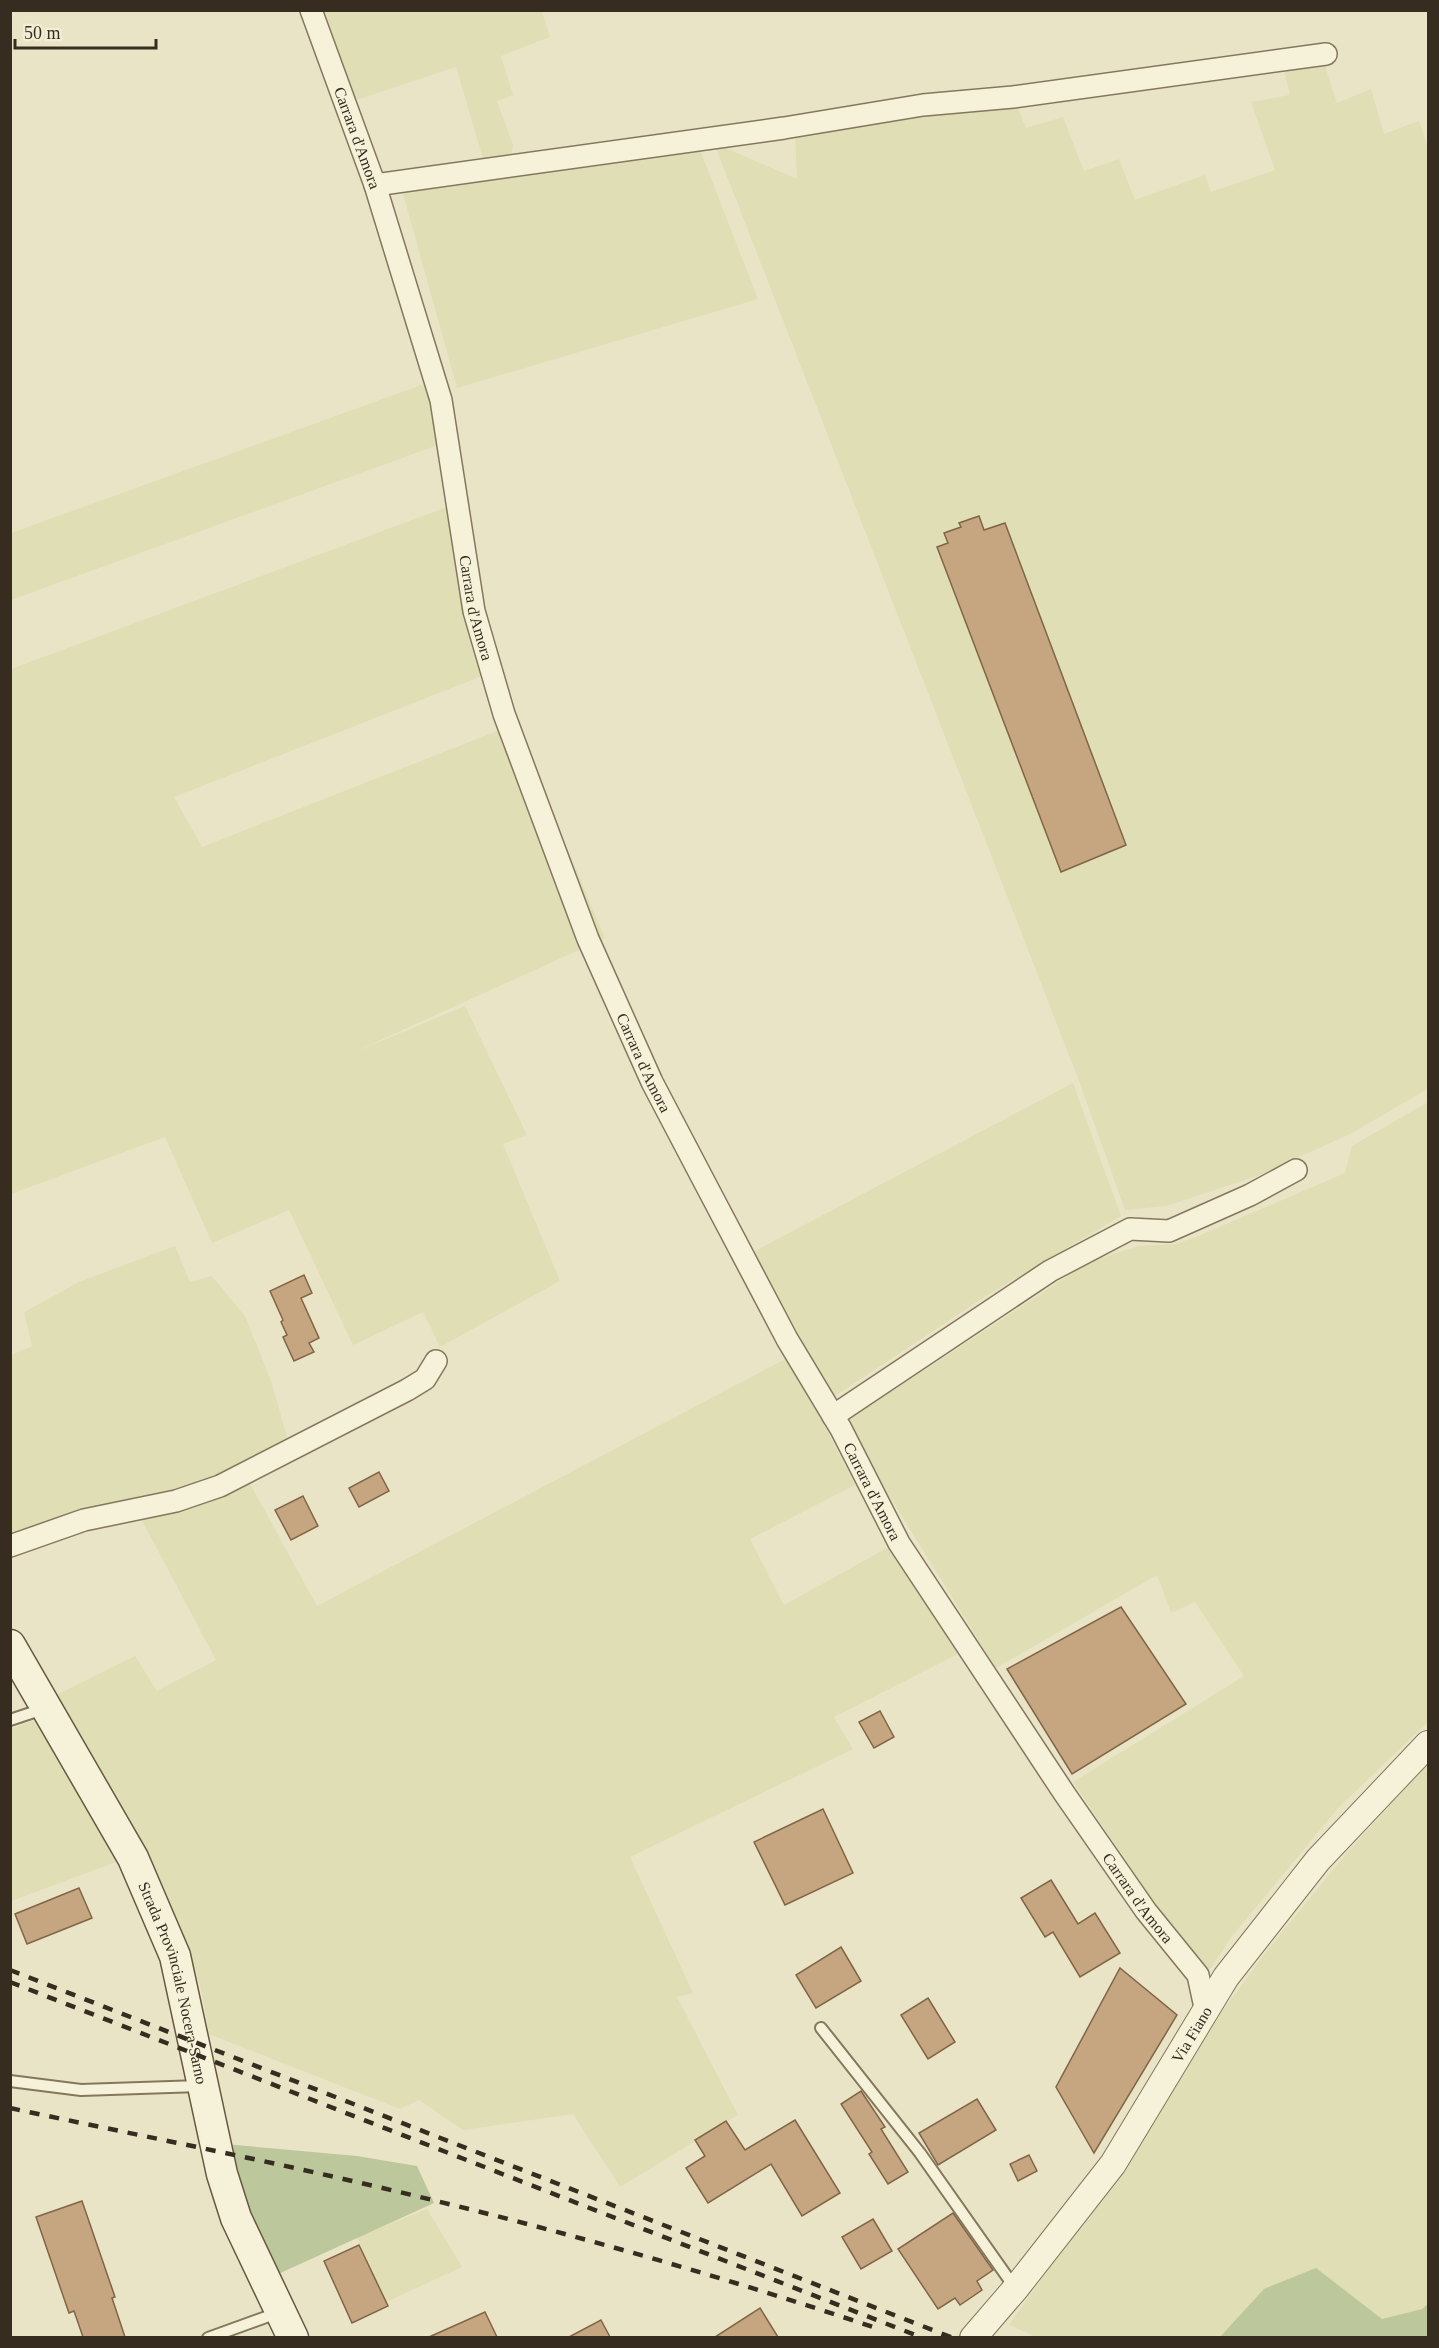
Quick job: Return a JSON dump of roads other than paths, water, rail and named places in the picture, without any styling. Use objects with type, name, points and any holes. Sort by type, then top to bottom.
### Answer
[{"type":"main road","name":"Strada Provinciale Nocera-Sarno","points":[[10,1646],[133,1858],[175,1956],[222,2174],[237,2218],[287,2325]]},
{"type":"street","name":"Carrara d'Amora","points":[[311,10],[375,185],[441,400],[474,612],[520,763],[588,939],[652,1082],[788,1339],[833,1416],[899,1543],[1091,1833],[1146,1911],[1198,1975],[1206,2012]]},
{"type":"street","points":[[375,185],[784,128],[923,105],[1013,97],[1326,54]]},
{"type":"street","points":[[833,1416],[1050,1271],[1130,1229],[1169,1231],[1250,1195],[1296,1170]]},
{"type":"street","points":[[10,1546],[84,1520],[176,1501],[220,1486],[407,1390],[424,1379],[436,1361]]},
{"type":"street","name":"Via Fiano","points":[[973,2337],[1016,2288],[1113,2164],[1226,1977],[1318,1860],[1428,1744]]},
{"type":"lane","points":[[10,1720],[46,1708]]},
{"type":"lane","points":[[821,2028],[920,2153],[1016,2288]]},
{"type":"lane","points":[[10,2081],[81,2090],[203,2086]]},
{"type":"lane","points":[[208,2337],[287,2325]]},
{"type":"railway","points":[[10,1970],[953,2338]]},
{"type":"railway","points":[[10,1982],[923,2338]]},
{"type":"railway","points":[[10,2108],[279,2165],[458,2206],[736,2283],[873,2327]]}]
